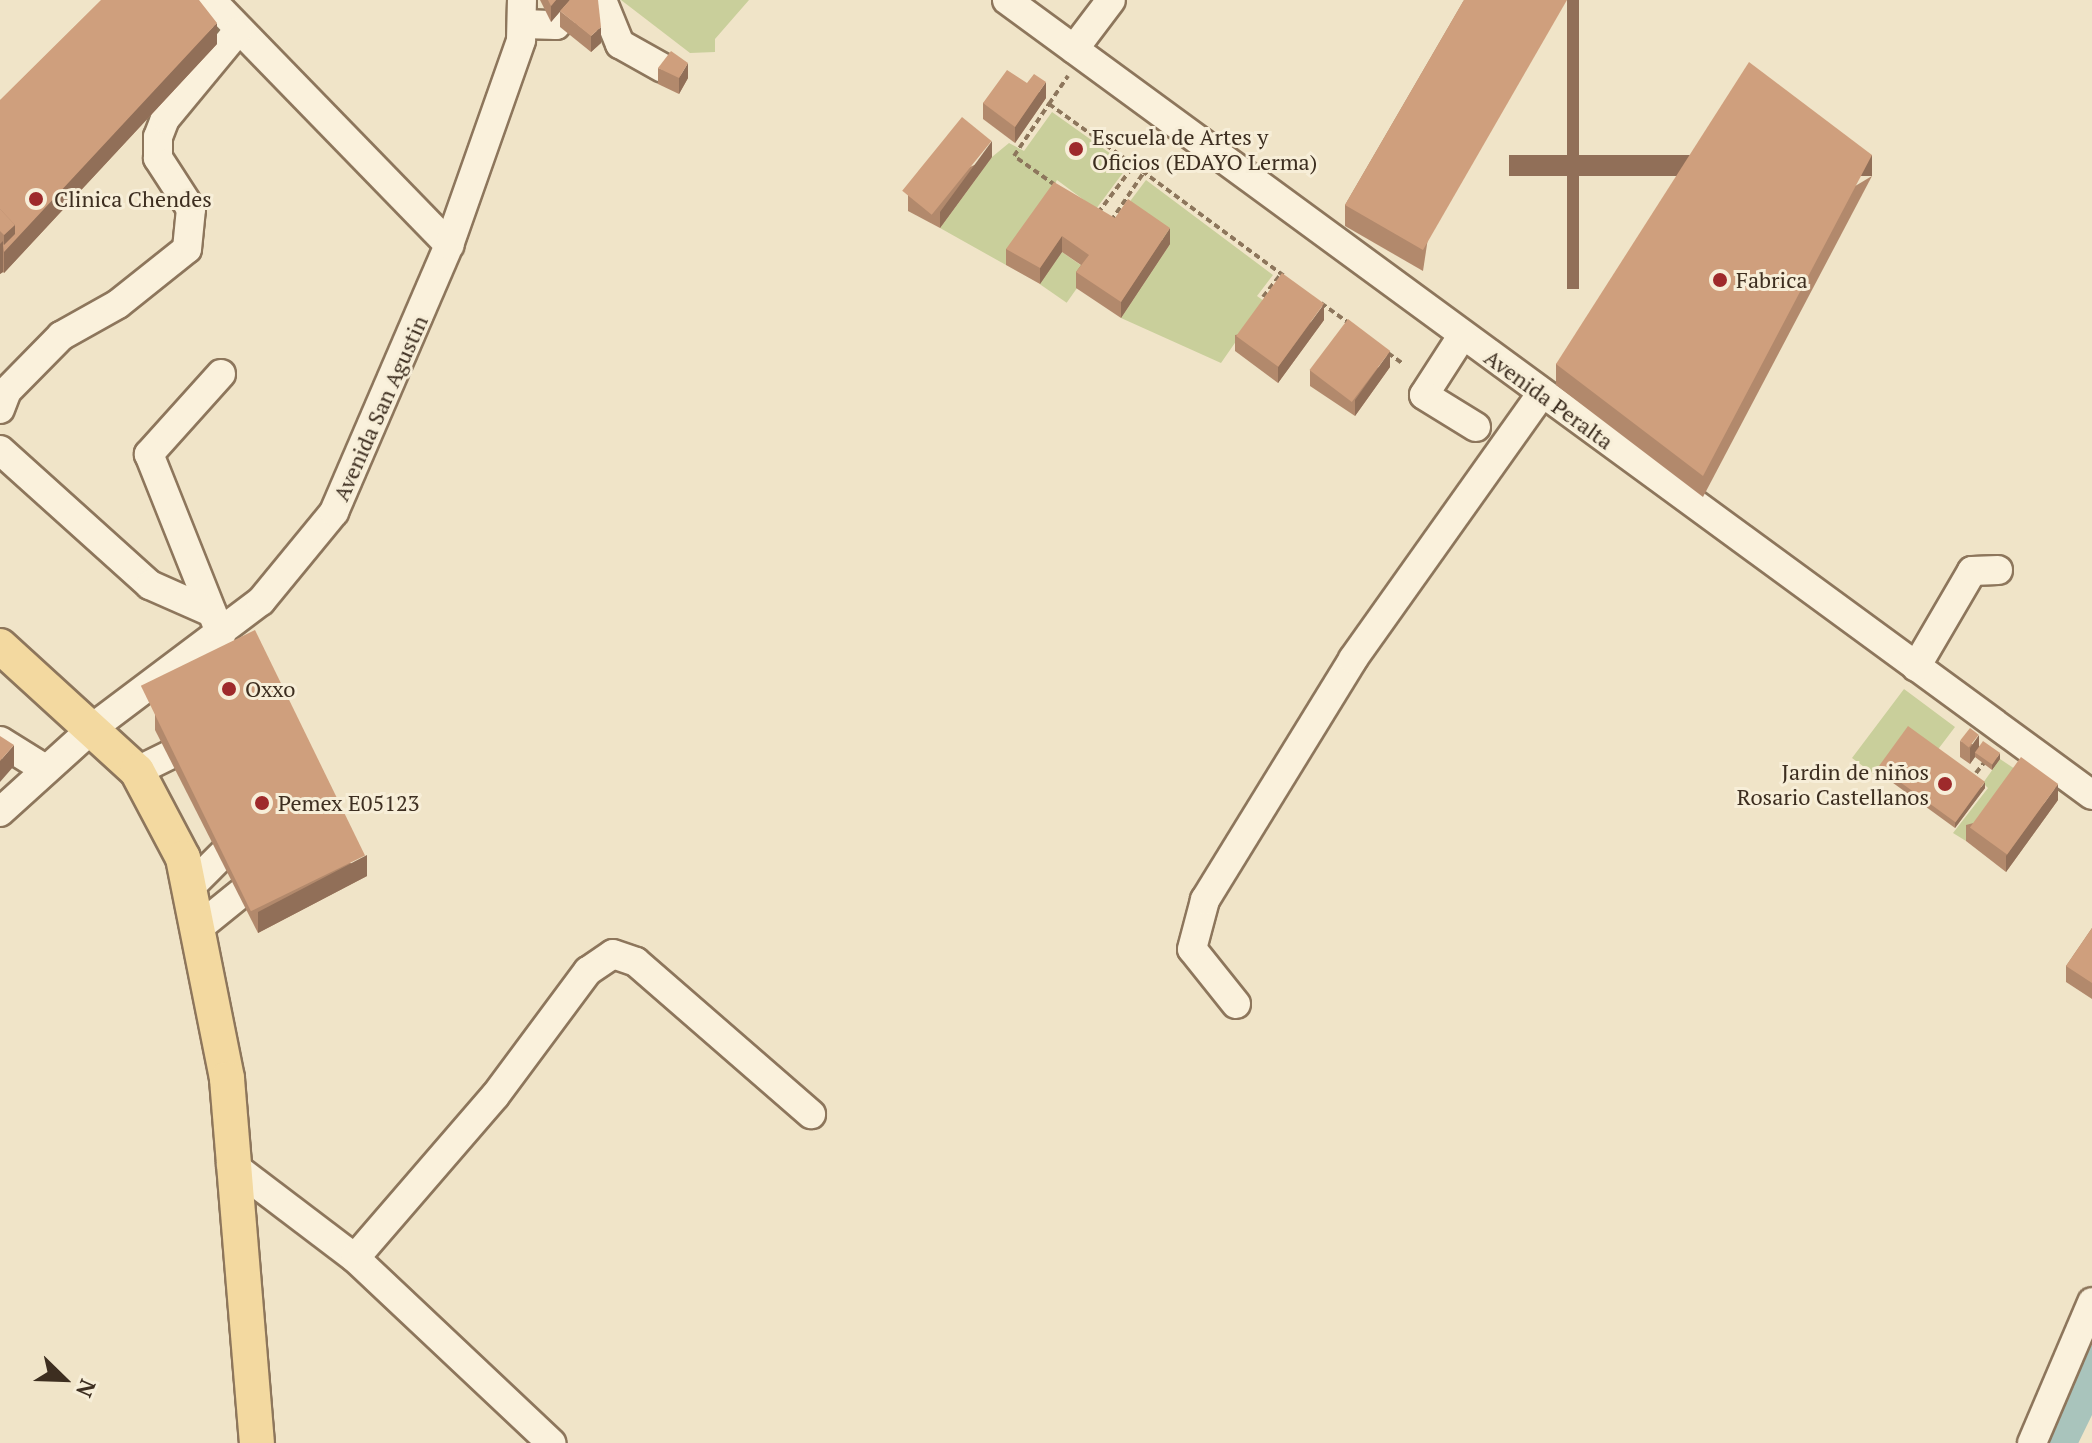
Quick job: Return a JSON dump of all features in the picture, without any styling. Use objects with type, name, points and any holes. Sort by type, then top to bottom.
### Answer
[{"type":"main road","points":[[0,646],[95,726],[137,771],[183,858],[227,1079],[231,1164],[257,1443]]},
{"type":"street","points":[[211,0],[237,32],[449,245]]},
{"type":"street","points":[[523,12],[556,25],[575,0]]},
{"type":"street","points":[[602,0],[620,44],[663,68]]},
{"type":"street","name":"Avenida Peralta","points":[[1007,0],[2092,795]]},
{"type":"street","points":[[1078,52],[1111,0]]},
{"type":"street","name":"Avenida San Agustin","points":[[0,812],[45,769],[216,624],[261,601],[334,512],[449,245],[523,12]]},
{"type":"street","points":[[0,409],[7,391],[61,336],[118,304],[187,249],[191,209],[158,158],[158,137],[165,119],[237,32]]},
{"type":"street","points":[[1462,336],[1424,395],[1476,427]]},
{"type":"street","points":[[216,624],[149,454],[221,374]]},
{"type":"street","points":[[1236,1004],[1192,949],[1205,900],[1353,659],[1542,393]]},
{"type":"street","points":[[0,450],[150,585],[216,624]]},
{"type":"street","points":[[1916,667],[1972,571],[1998,570]]},
{"type":"street","points":[[137,771],[228,727],[234,741]]},
{"type":"street","points":[[204,739],[216,765]]},
{"type":"street","points":[[0,741],[45,769]]},
{"type":"street","points":[[189,888],[256,822],[235,804]]},
{"type":"street","points":[[198,928],[292,853]]},
{"type":"street","points":[[355,1258],[495,1096],[588,971],[613,954],[636,962],[811,1114]]},
{"type":"street","points":[[231,1164],[355,1258],[551,1443]]},
{"type":"street","points":[[2032,1443],[2092,1302]]},
{"type":"path","points":[[1061,189],[1014,156],[1049,104],[1078,52]]},
{"type":"path","points":[[1049,104],[1292,282]]},
{"type":"path","points":[[1096,215],[1134,165]]},
{"type":"path","points":[[1084,206],[1110,223],[1144,172]]},
{"type":"path","points":[[1122,182],[1131,188]]},
{"type":"path","points":[[1110,197],[1120,206]]},
{"type":"path","points":[[1263,297],[1281,274]]},
{"type":"path","points":[[1315,299],[1360,331]]},
{"type":"path","points":[[1341,334],[1349,323]]},
{"type":"path","points":[[1381,347],[1402,363]]},
{"type":"green space","points":[[621,0],[749,0],[715,39],[715,52],[690,53]]},
{"type":"green space","points":[[1052,112],[1128,166],[1096,209],[1057,180],[1006,265],[940,228],[992,157],[1009,143],[1024,151]]},
{"type":"green space","points":[[1146,180],[1273,275],[1257,296],[1264,301],[1221,363],[1121,318],[1170,244],[1122,212]]},
{"type":"green space","points":[[1062,252],[1089,271],[1067,303],[1040,284]]},
{"type":"green space","points":[[1904,689],[1955,727],[1936,752],[1908,731],[1875,775],[1852,758]]},
{"type":"green space","points":[[2000,759],[2021,773],[1966,841],[1953,833],[1988,788],[1983,783]]},
{"type":"building","name":"Clinica Chendes","points":[[101,0],[199,0],[217,23],[4,252],[3,244],[15,234],[15,225],[0,209],[0,100]]},
{"type":"building","points":[[570,0],[598,0],[601,27],[591,36],[560,11]]},
{"type":"building","points":[[1464,0],[1567,0],[1423,250],[1345,205]]},
{"type":"building","points":[[671,51],[688,63],[679,78],[658,68]]},
{"type":"building","name":"Fabrica","points":[[1749,62],[1872,155],[1703,476],[1556,364]]},
{"type":"building","points":[[1007,70],[1027,83],[1034,74],[1046,82],[1015,127],[983,103]]},
{"type":"building","points":[[962,117],[992,141],[932,215],[902,191]]},
{"type":"building","points":[[1054,182],[1115,218],[1128,199],[1170,228],[1121,302],[1076,272],[1089,255],[1062,236],[1040,268],[1006,249]]},
{"type":"building","points":[[0,209],[15,225],[4,235],[0,231]]},
{"type":"building","points":[[1282,273],[1324,304],[1278,367],[1236,336]]},
{"type":"building","points":[[1348,319],[1390,351],[1352,402],[1309,370]]},
{"type":"building","name":"Pemex E05123","points":[[255,630],[365,856],[251,911],[141,686]]},
{"type":"building","points":[[1908,726],[1985,782],[1955,822],[1879,766]]},
{"type":"building","points":[[1970,728],[1979,735],[1969,747],[1960,741]]},
{"type":"building","points":[[0,736],[14,745],[0,761]]},
{"type":"building","points":[[1983,741],[2000,753],[1992,765],[1975,752]]},
{"type":"building","points":[[2021,757],[2058,784],[2007,854],[1970,827]]},
{"type":"building","points":[[2092,928],[2092,983],[2066,966]]},
{"type":"waterway","points":[[2055,1443],[2092,1367]]},
{"type":"place","name":"Escuela de Artes y Oficios (EDAYO Lerma)","points":[[1076,149]]},
{"type":"place","name":"Clinica Chendes","points":[[36,199]]},
{"type":"place","name":"Fabrica","points":[[1720,280]]},
{"type":"place","name":"Oxxo","points":[[229,689]]},
{"type":"place","name":"Jardin de niños Rosario Castellanos","points":[[1945,784]]},
{"type":"place","name":"Pemex E05123","points":[[262,803]]}]
